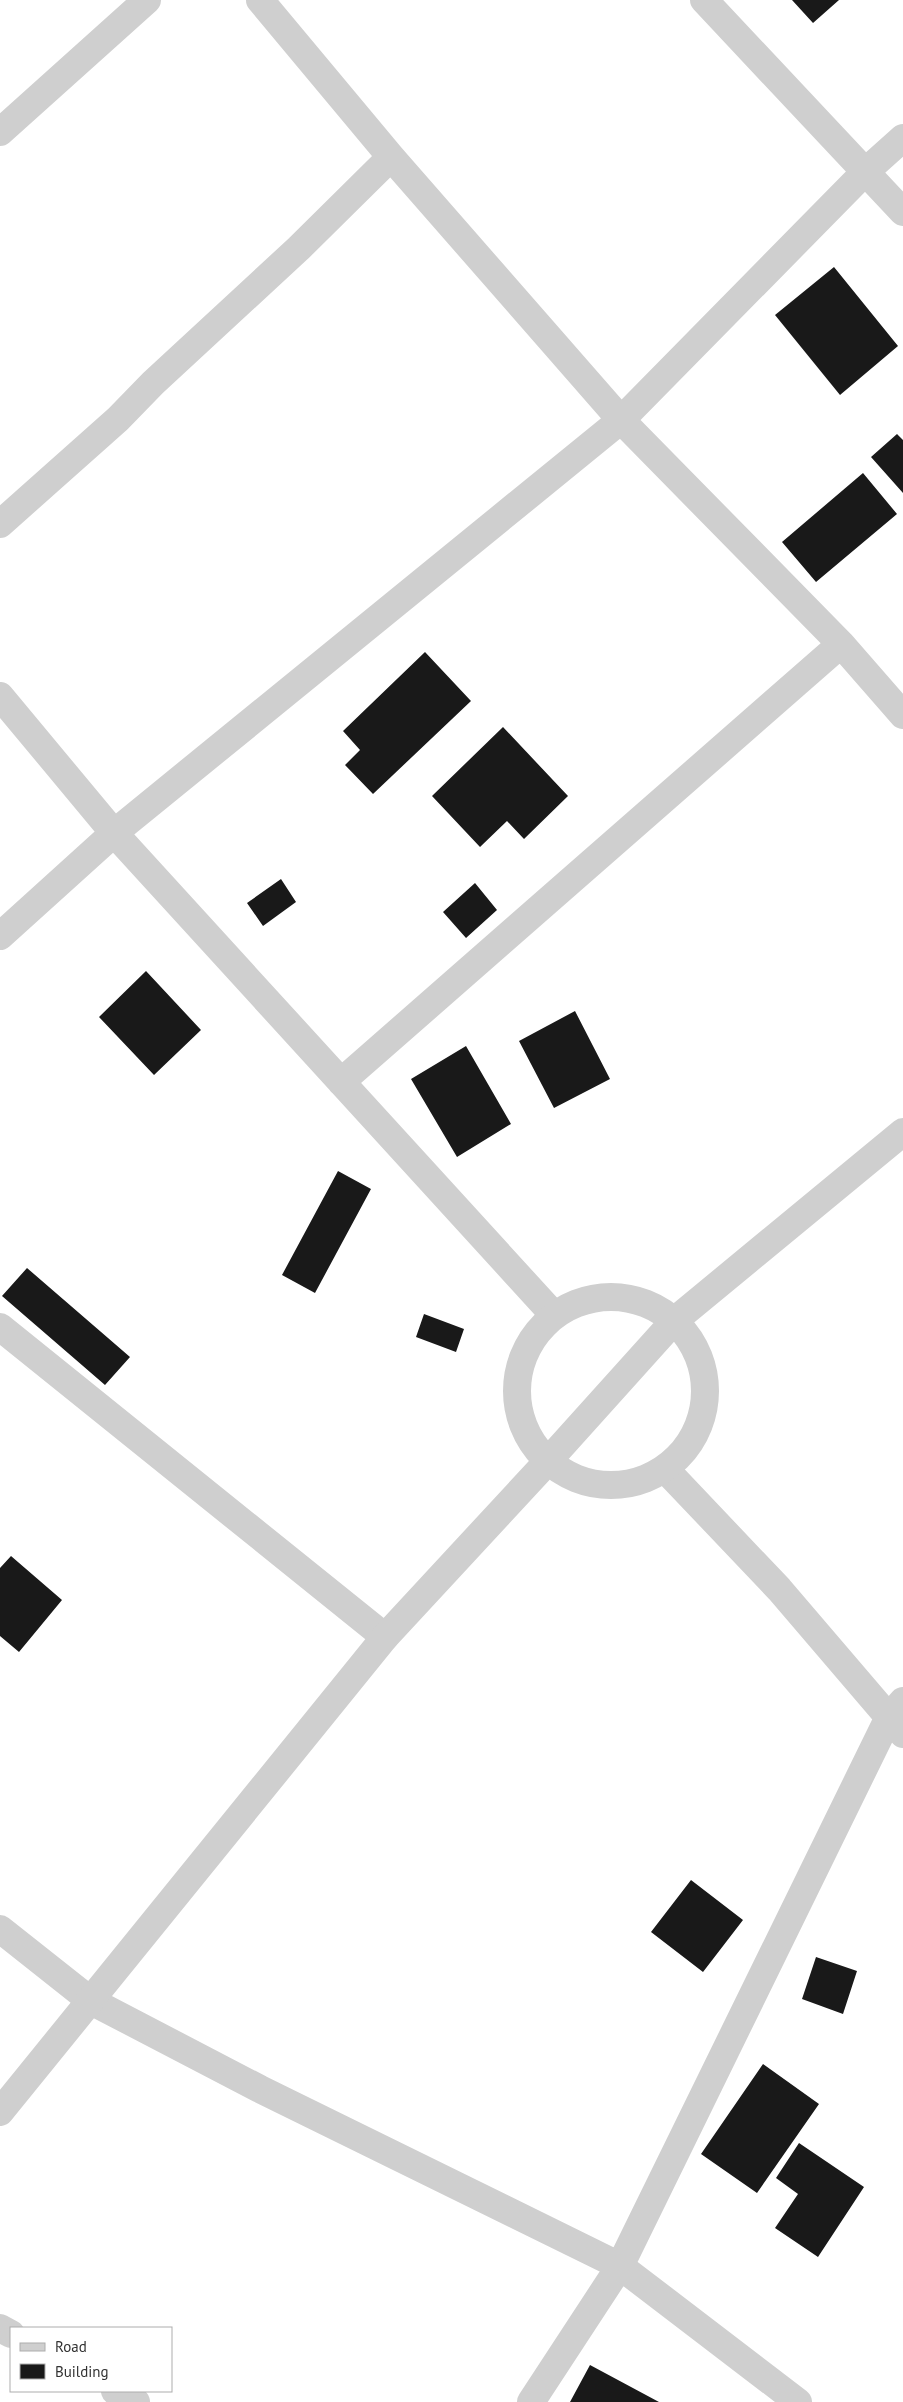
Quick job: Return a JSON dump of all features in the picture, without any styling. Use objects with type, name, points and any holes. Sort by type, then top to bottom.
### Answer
[{"type":"street","points":[[0,132],[147,0]]},
{"type":"street","points":[[260,0],[391,157],[621,420],[841,644],[903,715]]},
{"type":"street","points":[[704,0],[903,212]]},
{"type":"street","points":[[0,936],[114,833],[621,420],[865,172],[903,138]]},
{"type":"street","points":[[0,524],[118,419],[160,376],[299,248],[391,157]]},
{"type":"street","points":[[341,1082],[841,644]]},
{"type":"street","points":[[0,696],[114,833],[552,1314]]},
{"type":"street","points":[[0,2112],[385,1636],[548,1461],[674,1321],[903,1132]]},
{"type":"street","points":[[617,1297],[638,1301],[657,1309],[674,1321],[688,1337],[698,1356],[704,1376],[705,1398],[701,1418],[693,1438],[681,1454],[665,1469],[647,1479],[626,1484],[605,1485],[584,1482],[565,1474],[548,1461],[534,1446],[524,1427],[517,1386],[521,1364],[530,1345],[552,1314],[596,1298],[617,1297]]},
{"type":"street","points":[[0,1327],[385,1636]]},
{"type":"street","points":[[531,2402],[620,2266],[898,1717],[665,1469]]},
{"type":"street","points":[[0,1930],[91,2001],[260,2089],[620,2266],[798,2402]]},
{"type":"street","points":[[117,2392],[136,2402]]},
{"type":"building","points":[[792,0],[839,0],[813,23]]},
{"type":"building","points":[[834,267],[898,346],[840,395],[775,315]]},
{"type":"building","points":[[897,434],[903,440],[903,493],[871,457]]},
{"type":"building","points":[[863,473],[897,514],[816,582],[782,542]]},
{"type":"building","points":[[425,652],[471,701],[373,794],[345,765],[360,750],[343,731]]},
{"type":"building","points":[[503,727],[568,796],[524,839],[507,821],[480,847],[432,796]]},
{"type":"building","points":[[281,879],[296,902],[263,926],[247,903]]},
{"type":"building","points":[[475,883],[497,910],[466,938],[443,912]]},
{"type":"building","points":[[146,971],[201,1030],[154,1075],[99,1017]]},
{"type":"building","points":[[575,1011],[610,1079],[554,1108],[519,1041]]},
{"type":"building","points":[[466,1046],[511,1124],[457,1157],[411,1079]]},
{"type":"building","points":[[338,1171],[371,1189],[315,1293],[282,1275]]},
{"type":"building","points":[[27,1268],[130,1357],[105,1385],[2,1296]]},
{"type":"building","points":[[424,1314],[464,1329],[456,1352],[416,1337]]},
{"type":"building","points":[[11,1556],[62,1600],[19,1652],[0,1636],[0,1568]]},
{"type":"building","points":[[691,1880],[743,1920],[703,1972],[651,1932]]},
{"type":"building","points":[[816,1957],[857,1971],[843,2014],[802,1999]]},
{"type":"building","points":[[763,2064],[819,2104],[757,2193],[701,2154]]},
{"type":"building","points":[[799,2143],[864,2187],[818,2257],[775,2228],[798,2194],[776,2178]]},
{"type":"building","points":[[590,2365],[659,2402],[570,2402]]}]
